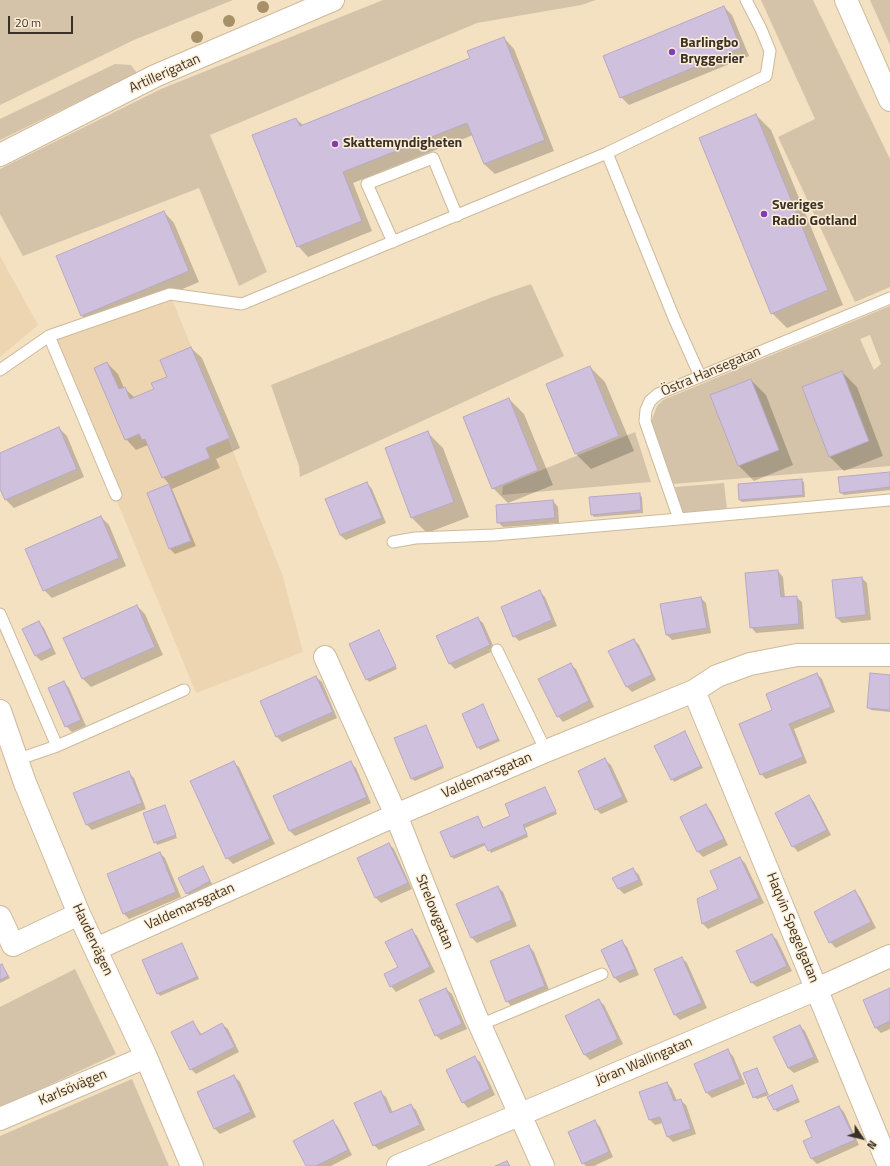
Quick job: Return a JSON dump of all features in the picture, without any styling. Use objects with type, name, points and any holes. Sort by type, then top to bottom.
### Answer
[{"type":"street","name":"Artillerigatan","points":[[0,155],[155,76],[333,0]]},
{"type":"street","points":[[846,0],[890,100]]},
{"type":"street","name":"Valdemarsgatan","points":[[96,949],[396,815],[546,751],[694,691],[717,676],[750,664],[797,655],[890,655]]},
{"type":"street","name":"Strelowgatan","points":[[325,657],[396,815],[480,1026],[521,1113],[543,1166]]},
{"type":"street","name":"Haqvin Spegelgatan","points":[[694,691],[889,1166]]},
{"type":"street","name":"Havdervägen","points":[[0,711],[16,760],[79,914],[146,1057],[192,1166]]},
{"type":"street","points":[[0,917],[13,946],[79,914]]},
{"type":"street","name":"Jöran Wallingatan","points":[[398,1166],[817,989],[890,956]]},
{"type":"street","name":"Karlsövägen","points":[[0,1119],[146,1057]]},
{"type":"lane","points":[[0,370],[49,336],[170,294],[242,304],[607,153],[766,76],[770,51],[761,29],[746,0]]},
{"type":"lane","points":[[607,153],[674,318],[700,376]]},
{"type":"lane","points":[[393,242],[367,184],[432,158],[457,216]]},
{"type":"lane","name":"Östra Hansegatan","points":[[680,519],[645,420],[646,410],[650,401],[658,394],[890,298]]},
{"type":"lane","points":[[49,336],[116,495]]},
{"type":"lane","points":[[394,542],[415,538],[494,535],[890,500]]},
{"type":"lane","points":[[0,614],[57,746]]},
{"type":"lane","points":[[497,650],[546,751]]},
{"type":"lane","points":[[16,760],[57,746],[184,690]]},
{"type":"lane","points":[[480,1026],[602,974]]},
{"type":"shaded area","points":[[0,0],[233,0],[134,40],[0,105]]},
{"type":"shaded area","points":[[383,0],[596,0],[581,5],[477,23],[210,135],[267,272],[239,286],[199,188],[23,256],[0,214],[0,169],[161,89]]},
{"type":"shaded area","points":[[761,0],[813,0],[890,159],[890,287],[855,302],[778,137],[815,119]]},
{"type":"shaded area","points":[[870,0],[890,0],[890,45]]},
{"type":"shaded area","points":[[115,64],[131,65],[137,73],[0,140],[0,119]]},
{"type":"shaded area","points":[[0,256],[38,325],[0,357]]},
{"type":"shaded area","points":[[531,284],[564,356],[300,477],[299,466],[271,385],[490,298]]},
{"type":"shaded area","points":[[170,294],[282,574],[303,652],[196,693],[49,336]]},
{"type":"shaded area","points":[[890,306],[890,466],[673,484],[651,422],[657,406],[663,400]],"holes":[[[870,335],[881,364],[874,370],[860,339]]]},
{"type":"shaded area","points":[[635,432],[651,482],[502,495],[503,486],[505,485]]},
{"type":"shaded area","points":[[724,483],[727,510],[682,513],[675,487]]},
{"type":"shaded area","points":[[75,969],[116,1054],[0,1108],[0,1007]]},
{"type":"shaded area","points":[[132,1079],[169,1166],[0,1166],[0,1136]]},
{"type":"building","name":"Barlingbo Bryggerier","points":[[724,6],[741,48],[620,98],[603,56]]},
{"type":"building","name":"Skattemyndigheten","points":[[504,37],[545,140],[484,164],[467,123],[343,172],[362,221],[297,247],[252,135],[296,118],[300,126],[470,58],[467,51]]},
{"type":"building","name":"Sveriges Radio Gotland","points":[[756,114],[828,290],[771,314],[699,138]]},
{"type":"building","points":[[164,211],[189,271],[81,316],[56,256]]},
{"type":"building","points":[[191,347],[230,438],[206,448],[210,458],[162,478],[145,439],[142,440],[139,434],[125,440],[94,368],[107,362],[119,389],[125,387],[130,399],[154,389],[151,383],[167,377],[160,360]]},
{"type":"building","points":[[590,366],[619,436],[575,454],[546,384]]},
{"type":"building","points":[[842,371],[869,441],[829,457],[802,387]]},
{"type":"building","points":[[751,379],[779,450],[738,466],[710,395]]},
{"type":"building","points":[[509,398],[538,470],[492,489],[463,417]]},
{"type":"building","points":[[59,427],[77,469],[5,500],[0,489],[0,453]]},
{"type":"building","points":[[428,431],[454,502],[411,518],[385,448]]},
{"type":"building","points":[[890,472],[890,487],[840,493],[838,477]]},
{"type":"building","points":[[802,479],[803,495],[739,500],[738,484]]},
{"type":"building","points":[[367,482],[382,518],[340,535],[325,499]]},
{"type":"building","points":[[169,484],[191,541],[169,549],[147,493]]},
{"type":"building","points":[[640,493],[641,510],[591,515],[589,497]]},
{"type":"building","points":[[553,500],[555,518],[497,523],[496,505]]},
{"type":"building","points":[[101,516],[119,558],[43,591],[25,549]]},
{"type":"building","points":[[778,570],[781,597],[797,596],[799,624],[750,628],[745,573]]},
{"type":"building","points":[[862,577],[866,615],[836,618],[832,580]]},
{"type":"building","points":[[540,590],[552,620],[513,637],[501,607]]},
{"type":"building","points":[[701,597],[707,628],[666,635],[660,604]]},
{"type":"building","points":[[137,605],[155,647],[82,679],[63,638]]},
{"type":"building","points":[[478,617],[490,645],[449,664],[436,636]]},
{"type":"building","points":[[39,621],[52,648],[35,656],[22,629]]},
{"type":"building","points":[[379,630],[396,666],[366,680],[349,644]]},
{"type":"building","points":[[634,639],[652,675],[626,687],[608,651]]},
{"type":"building","points":[[571,663],[589,701],[557,717],[538,679]]},
{"type":"building","points":[[817,673],[831,707],[789,724],[803,757],[760,775],[739,724],[772,710],[766,694]]},
{"type":"building","points":[[870,673],[890,675],[890,710],[867,708]]},
{"type":"building","points":[[316,676],[333,712],[276,737],[260,701]]},
{"type":"building","points":[[64,681],[81,720],[65,727],[48,688]]},
{"type":"building","points":[[483,704],[498,739],[477,748],[462,714]]},
{"type":"building","points":[[426,725],[443,766],[411,779],[394,738]]},
{"type":"building","points":[[685,731],[701,766],[671,780],[654,746]]},
{"type":"building","points":[[605,758],[623,797],[595,810],[578,771]]},
{"type":"building","points":[[234,761],[270,839],[226,859],[190,781]]},
{"type":"building","points":[[351,761],[367,797],[289,831],[273,796]]},
{"type":"building","points":[[129,771],[142,803],[86,825],[73,793]]},
{"type":"building","points":[[545,787],[556,811],[523,825],[527,834],[488,851],[484,843],[451,857],[440,832],[478,816],[483,828],[510,816],[505,804]]},
{"type":"building","points":[[809,795],[827,830],[792,847],[775,813]]},
{"type":"building","points":[[706,804],[724,839],[697,852],[680,817]]},
{"type":"building","points":[[165,805],[176,835],[154,843],[143,813]]},
{"type":"building","points":[[389,843],[408,883],[375,898],[357,858]]},
{"type":"building","points":[[160,852],[176,892],[123,914],[107,874]]},
{"type":"building","points":[[740,857],[759,898],[702,924],[697,899],[718,889],[710,871]]},
{"type":"building","points":[[203,866],[210,881],[186,894],[178,878]]},
{"type":"building","points":[[633,868],[639,880],[618,889],[612,878]]},
{"type":"building","points":[[498,886],[512,920],[471,938],[456,904]]},
{"type":"building","points":[[855,890],[871,922],[829,943],[814,912]]},
{"type":"building","points":[[412,929],[430,967],[390,987],[384,974],[398,967],[385,942]]},
{"type":"building","points":[[772,934],[787,966],[751,983],[736,951]]},
{"type":"building","points":[[622,940],[635,969],[614,978],[601,950]]},
{"type":"building","points":[[182,943],[197,977],[157,994],[142,960]]},
{"type":"building","points":[[529,945],[545,986],[506,1002],[490,961]]},
{"type":"building","points":[[682,957],[702,1003],[674,1015],[654,969]]},
{"type":"building","points":[[2,964],[8,976],[0,980],[0,965]]},
{"type":"building","points":[[446,988],[462,1024],[435,1036],[419,1000]]},
{"type":"building","points":[[890,988],[890,1021],[875,1028],[863,1000]]},
{"type":"building","points":[[599,999],[618,1039],[584,1055],[565,1016]]},
{"type":"building","points":[[193,1021],[200,1035],[222,1023],[235,1047],[190,1070],[171,1032]]},
{"type":"building","points":[[800,1025],[814,1057],[788,1068],[773,1037]]},
{"type":"building","points":[[728,1049],[740,1079],[706,1093],[694,1064]]},
{"type":"building","points":[[475,1056],[490,1089],[462,1103],[446,1070]]},
{"type":"building","points":[[757,1068],[767,1092],[753,1098],[743,1073]]},
{"type":"building","points":[[234,1075],[251,1112],[214,1129],[197,1092]]},
{"type":"building","points":[[667,1082],[674,1101],[681,1099],[691,1129],[667,1137],[660,1117],[649,1120],[639,1092]]},
{"type":"building","points":[[792,1085],[798,1099],[774,1110],[767,1097]]},
{"type":"building","points":[[381,1091],[390,1113],[411,1104],[420,1125],[373,1146],[354,1103]]},
{"type":"building","points":[[839,1106],[855,1140],[811,1159],[803,1141],[812,1137],[805,1121]]},
{"type":"building","points":[[333,1120],[348,1150],[316,1166],[306,1166],[293,1141]]},
{"type":"building","points":[[595,1120],[609,1152],[582,1164],[568,1132]]},
{"type":"building","points":[[507,1161],[510,1166],[495,1166]]},
{"type":"place","name":"Barlingbo Bryggerier","points":[[672,52]]},
{"type":"place","name":"Skattemyndigheten","points":[[335,144]]},
{"type":"place","name":"Sveriges Radio Gotland","points":[[764,214]]}]
